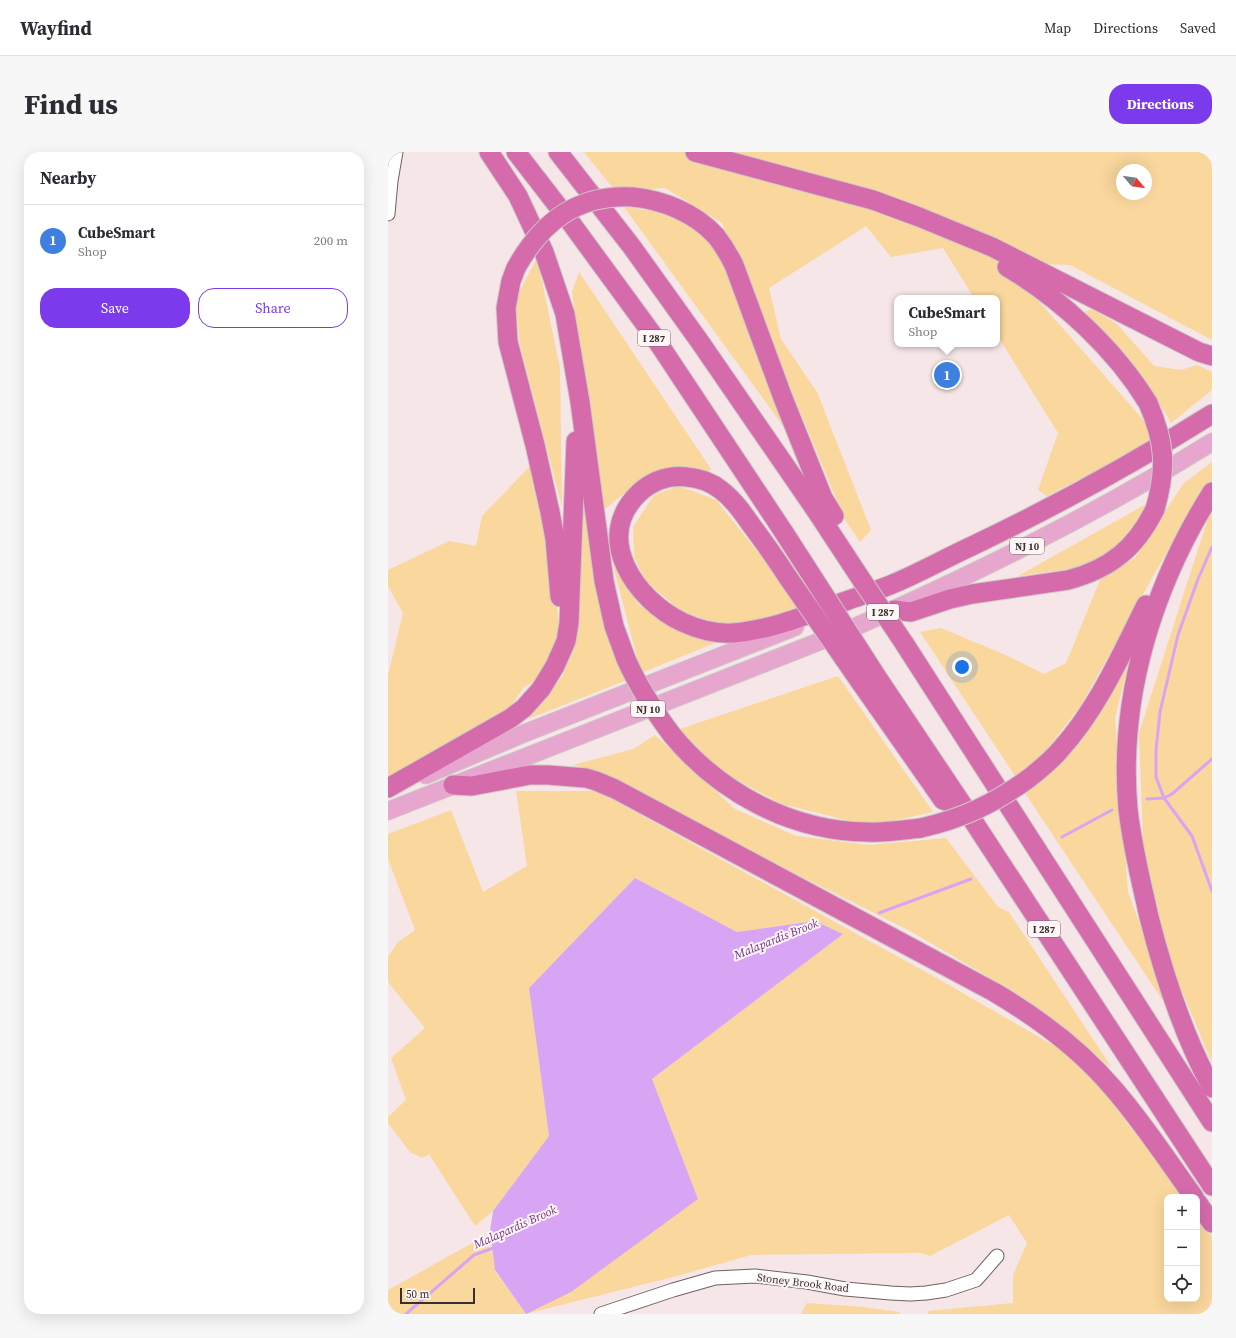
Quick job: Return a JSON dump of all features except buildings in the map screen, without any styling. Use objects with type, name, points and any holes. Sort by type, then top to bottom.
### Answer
[{"type":"highway","points":[[489,152],[518,196],[544,252],[565,314],[604,581],[614,626],[626,659],[634,677],[659,717],[684,750],[704,769],[726,785],[751,801],[774,812],[814,825],[846,830],[867,832],[922,828],[942,823],[973,812],[1002,796],[1028,779],[1059,751],[1096,702],[1170,556],[1195,512],[1212,492]]},
{"type":"highway","name":"I 287","points":[[516,152],[571,223],[653,335],[782,531],[868,678],[964,807],[1212,1186]]},
{"type":"highway","name":"I 287","points":[[558,152],[632,247],[817,512],[904,643],[1212,1122]]},
{"type":"highway","points":[[695,152],[872,200],[919,217],[992,247],[1199,352],[1212,356]]},
{"type":"highway","points":[[547,680],[555,658],[560,635],[559,583],[555,539],[535,445],[508,342],[506,308],[509,288],[516,268],[526,250],[534,240],[547,225],[564,213],[577,206],[596,199],[617,196],[633,197],[651,199],[670,205],[685,213],[715,236],[727,252],[734,265],[783,398],[823,498],[843,531],[863,582]]},
{"type":"highway","points":[[894,610],[911,612],[944,601],[972,594],[1068,580],[1082,577],[1097,570],[1112,561],[1128,548],[1138,538],[1149,521],[1155,509],[1160,489],[1163,466],[1162,448],[1156,422],[1148,403],[1137,384],[1085,327],[1059,304],[1011,269],[919,217]]},
{"type":"highway","points":[[388,788],[511,718],[532,700],[547,680],[561,654],[566,641],[569,623],[576,438],[574,368]]},
{"type":"highway","name":"NJ 10","points":[[894,583],[1006,530],[1091,486],[1212,414]]},
{"type":"highway","points":[[868,678],[787,576],[734,502],[721,490],[700,479],[674,476],[656,482],[641,491],[622,518],[620,545],[626,568],[635,583],[656,606],[684,623],[703,630],[730,633],[772,626],[792,621],[894,583]]},
{"type":"highway","points":[[1212,492],[1183,543],[1152,616],[1136,675],[1130,709],[1127,736],[1126,770],[1128,809],[1133,845],[1155,939],[1170,991],[1202,1070],[1212,1088]]},
{"type":"highway","points":[[453,786],[472,786],[530,775],[586,778],[596,781],[615,789],[994,992],[1035,1017],[1057,1034],[1111,1086],[1129,1107],[1192,1194]]},
{"type":"highway","points":[[1200,1206],[1212,1223]]},
{"type":"main road","name":"NJ 10","points":[[388,811],[846,631],[894,610],[982,569],[1069,524],[1172,467],[1212,442]]},
{"type":"main road","name":"NJ 10","points":[[388,793],[459,760],[813,620],[894,583]]},
{"type":"street","points":[[388,214],[391,181],[396,152]]},
{"type":"street","name":"Stoney Brook Road","points":[[601,1314],[673,1290],[715,1278],[755,1276],[883,1293],[926,1293],[946,1290],[976,1280],[997,1256]]},
{"type":"shaded area","points":[[584,152],[1212,152],[1212,340],[1070,265],[1040,264],[1029,290],[1147,424],[1151,442],[1047,496],[1038,490],[1058,433],[1000,340],[1000,295],[972,295],[943,248],[891,257],[866,226],[769,288],[781,339],[817,392],[871,530],[860,542],[845,520],[722,223],[665,188],[616,192]]},
{"type":"shaded area","points":[[624,207],[677,214],[709,242],[732,276],[786,430]]},
{"type":"shaded area","points":[[537,258],[560,368],[562,507],[520,344],[515,300]]},
{"type":"shaded area","points":[[579,272],[711,469],[706,474],[631,488],[600,513],[572,292]]},
{"type":"shaded area","points":[[1092,309],[1117,324],[1154,366],[1181,370],[1197,365],[1212,372],[1212,390],[1171,423],[1129,358],[1084,312]]},
{"type":"shaded area","points":[[1212,462],[1212,484],[1187,516],[1081,705],[1043,754],[1015,776],[920,632],[941,628],[1008,656],[1044,674],[1066,663],[1100,580],[1135,558],[1183,484]]},
{"type":"shaded area","points":[[533,463],[551,541],[559,628],[555,653],[545,675],[524,687],[502,719],[388,780],[388,675],[403,613],[388,586],[388,570],[449,541],[476,546],[482,516]]},
{"type":"shaded area","points":[[583,475],[627,680],[528,719],[563,675],[576,623]]},
{"type":"shaded area","points":[[679,486],[716,500],[801,606],[788,614],[724,626],[681,611],[646,581],[634,557],[633,527],[654,495]]},
{"type":"shaded area","points":[[1148,503],[1133,535],[1110,553],[1076,568],[1018,576]]},
{"type":"shaded area","points":[[1212,512],[1212,1063],[1167,955],[1144,867],[1139,733],[1209,515]]},
{"type":"shaded area","points":[[613,565],[639,605],[677,630],[715,643],[641,673]]},
{"type":"shaded area","points":[[1129,661],[1115,718],[1128,892],[1175,1019],[1025,793],[1082,740]]},
{"type":"shaded area","points":[[838,676],[933,812],[870,826],[782,804],[723,773],[680,729]]},
{"type":"shaded area","points":[[655,735],[735,809],[796,836],[869,845],[946,838],[998,907],[1009,912],[1112,1068],[1021,996],[910,931],[708,830],[611,776],[573,765],[633,749]]},
{"type":"shaded area","points":[[516,791],[597,791],[942,981],[1051,1044],[1053,1042],[1112,1099],[1129,1126],[1149,1145],[1183,1194],[1164,1194],[1164,1302],[1200,1302],[1200,1219],[1212,1237],[1212,1314],[928,1314],[928,1311],[1013,1303],[1013,1275],[1027,1243],[1009,1215],[930,1256],[920,1253],[751,1255],[677,1276],[527,1314],[698,1199],[652,1079],[843,934],[815,921],[737,932],[635,878],[529,988],[549,1136],[493,1211],[475,1226],[429,1154],[422,1158],[410,1152],[388,1123],[388,1117],[406,1100],[391,1058],[425,1028],[388,982],[388,957],[398,942],[415,930],[388,859],[388,834],[451,810],[483,892],[527,866]]},
{"type":"shaded area","points":[[474,1242],[492,1248],[495,1271],[526,1314],[388,1314],[388,1290]]},
{"type":"shaded area","points":[[807,1303],[863,1307],[900,1312],[900,1314],[801,1314]]},
{"type":"water","points":[[635,878],[737,932],[815,921],[843,934],[652,1079],[698,1199],[571,1292],[526,1314],[495,1270],[490,1231],[493,1211],[549,1136],[529,988]]},
{"type":"waterway","points":[[1212,547],[1198,579],[1178,635],[1160,712],[1156,750],[1156,777],[1164,798],[1192,836],[1212,891]]},
{"type":"waterway","name":"Malapardis Brook","points":[[1147,799],[1164,798],[1172,794],[1212,759]]},
{"type":"waterway","name":"Malapardis Brook","points":[[1062,837],[1112,810]]},
{"type":"waterway","name":"Malapardis Brook","points":[[879,913],[971,879]]},
{"type":"waterway","name":"Malapardis Brook","points":[[406,1314],[474,1255],[496,1247]]},
{"type":"place","name":"CubeSmart","points":[[947,375]]}]
